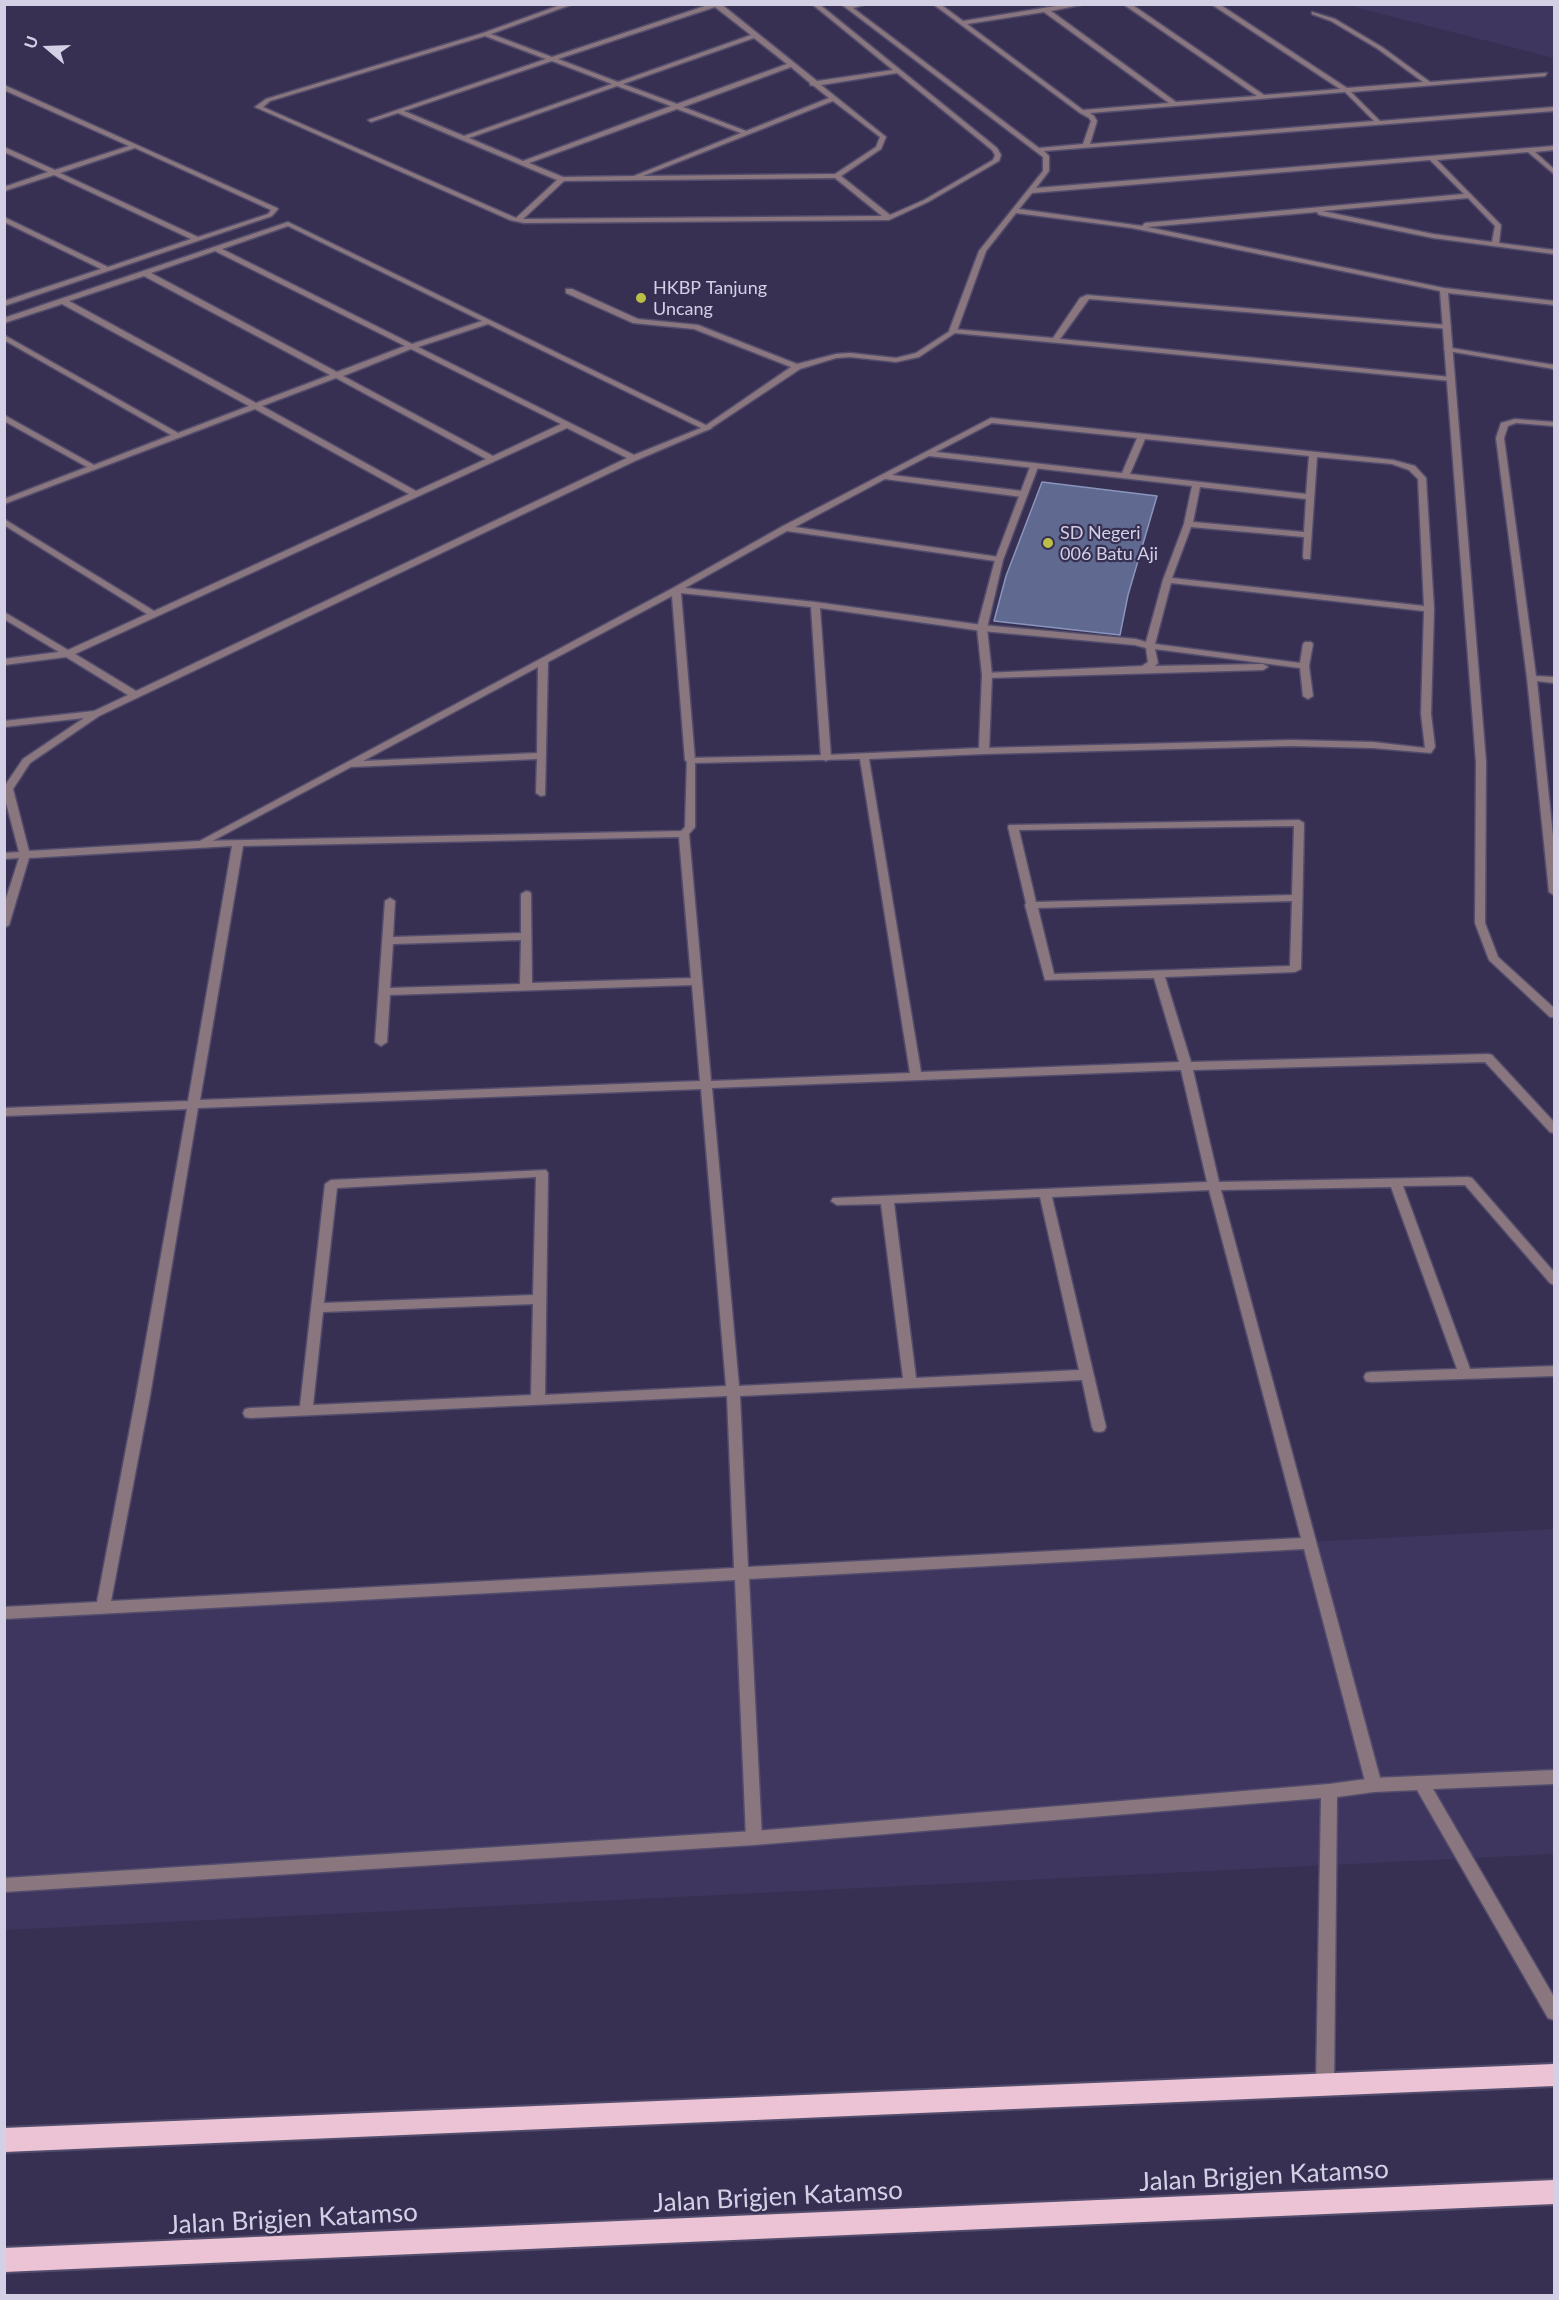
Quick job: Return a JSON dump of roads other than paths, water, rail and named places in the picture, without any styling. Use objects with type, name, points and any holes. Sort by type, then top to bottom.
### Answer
[{"type":"highway","points":[[4,2140],[1554,2075]]},
{"type":"highway","name":"Jalan Brigjen Katamso","points":[[4,2260],[1554,2192]]},
{"type":"street","points":[[570,4],[485,34],[268,100],[258,107],[518,220],[889,218],[996,161],[998,155],[994,149],[815,4]]},
{"type":"street","points":[[845,6],[864,4]]},
{"type":"street","points":[[936,4],[1092,117],[1094,121],[1086,146]]},
{"type":"street","points":[[961,23],[1082,4]]},
{"type":"street","points":[[1126,4],[1263,97]]},
{"type":"street","points":[[1214,4],[1347,90],[1379,123]]},
{"type":"street","points":[[371,120],[398,111],[552,60],[717,5],[812,84],[883,137],[879,148],[837,176],[562,179],[398,111]]},
{"type":"street","points":[[4,925],[25,854],[6,789],[26,761],[96,714],[634,458],[708,428],[797,367],[836,356],[896,360],[919,355],[952,331],[983,251],[1046,171],[1047,156],[845,6]]},
{"type":"street","points":[[1046,10],[1176,105]]},
{"type":"street","points":[[1314,13],[1333,20],[1380,48],[1429,84]]},
{"type":"street","points":[[485,34],[747,133]]},
{"type":"street","points":[[464,138],[754,36]]},
{"type":"street","points":[[523,163],[790,65]]},
{"type":"street","points":[[812,84],[897,71]]},
{"type":"street","points":[[1083,112],[1545,74]]},
{"type":"street","points":[[4,304],[270,214],[275,209],[5,88]]},
{"type":"street","points":[[631,179],[831,99]]},
{"type":"street","points":[[1036,150],[1554,109]]},
{"type":"street","points":[[4,189],[135,146]]},
{"type":"street","points":[[1030,191],[1554,147]]},
{"type":"street","points":[[4,149],[195,238]]},
{"type":"street","points":[[1529,150],[1554,172]]},
{"type":"street","points":[[1432,158],[1499,226],[1495,244]]},
{"type":"street","points":[[837,176],[889,218]]},
{"type":"street","points":[[518,220],[562,179]]},
{"type":"street","points":[[1132,226],[1469,196]]},
{"type":"street","points":[[1015,211],[1132,226],[1443,290],[1554,303]]},
{"type":"street","points":[[1307,211],[1432,236],[1554,252]]},
{"type":"street","points":[[4,219],[106,269]]},
{"type":"street","points":[[4,321],[288,224],[708,428]]},
{"type":"street","points":[[216,249],[634,458]]},
{"type":"street","points":[[144,273],[494,459]]},
{"type":"street","points":[[1443,290],[1481,762],[1480,923],[1493,958],[1554,1014]]},
{"type":"street","points":[[569,291],[636,321],[695,327],[797,367]]},
{"type":"street","points":[[4,296],[13,301]]},
{"type":"street","points":[[1056,340],[1087,297],[1447,327]]},
{"type":"street","points":[[63,301],[257,405],[416,494]]},
{"type":"street","points":[[4,502],[413,346],[489,321]]},
{"type":"street","points":[[952,331],[1451,380]]},
{"type":"street","points":[[4,337],[178,436]]},
{"type":"street","points":[[1448,349],[1554,367]]},
{"type":"street","points":[[4,417],[94,468]]},
{"type":"street","points":[[199,844],[676,590],[786,528],[930,454],[980,425],[996,420],[1393,462],[1412,468],[1422,478],[1429,609],[1426,714],[1430,747],[1428,750],[1291,742],[826,758],[690,760]]},
{"type":"street","points":[[1554,424],[1515,421],[1504,425],[1500,438],[1532,678],[1554,892]]},
{"type":"street","points":[[4,662],[68,654],[568,424]]},
{"type":"street","points":[[1125,477],[1142,436]]},
{"type":"street","points":[[930,454],[1196,486],[1309,497]]},
{"type":"street","points":[[1307,557],[1313,455]]},
{"type":"street","points":[[984,751],[987,675],[982,628],[999,560],[1034,467]]},
{"type":"street","points":[[884,477],[1022,494]]},
{"type":"street","points":[[1144,669],[1153,663],[1150,646],[1167,580],[1188,524],[1196,486]]},
{"type":"street","points":[[4,521],[154,615]]},
{"type":"street","points":[[1188,524],[1308,535]]},
{"type":"street","points":[[786,528],[999,560]]},
{"type":"street","points":[[1167,580],[1429,609]]},
{"type":"street","points":[[676,590],[982,628],[1136,642],[1150,646],[1304,666]]},
{"type":"street","points":[[676,590],[690,760],[690,827],[684,834],[704,1086],[733,1392],[754,1838]]},
{"type":"street","points":[[815,606],[826,758]]},
{"type":"street","points":[[4,615],[135,695]]},
{"type":"street","points":[[1308,644],[1304,666],[1308,696]]},
{"type":"street","points":[[541,793],[543,661]]},
{"type":"street","points":[[987,675],[1304,666]]},
{"type":"street","points":[[1532,678],[1554,680]]},
{"type":"street","points":[[4,724],[96,714]]},
{"type":"street","points":[[348,765],[541,756]]},
{"type":"street","points":[[864,756],[916,1076]]},
{"type":"street","points":[[1299,823],[1295,898],[1295,969],[1049,978],[1030,904],[1013,827],[1299,823]]},
{"type":"street","points":[[4,856],[199,844],[684,834]]},
{"type":"street","points":[[103,1607],[143,1396],[238,844]]},
{"type":"street","points":[[525,987],[526,894]]},
{"type":"street","points":[[1030,904],[1295,898]]},
{"type":"street","points":[[381,1042],[390,901]]},
{"type":"street","points":[[388,941],[526,936]]},
{"type":"street","points":[[1160,975],[1186,1066],[1215,1186],[1374,1785]]},
{"type":"street","points":[[385,992],[696,981]]},
{"type":"street","points":[[4,1112],[1186,1066],[1488,1058],[1554,1129]]},
{"type":"street","points":[[306,1410],[331,1184],[542,1173],[538,1400]]},
{"type":"street","points":[[837,1201],[1215,1186],[1468,1181],[1554,1280]]},
{"type":"street","points":[[1395,1182],[1466,1374]]},
{"type":"street","points":[[1046,1192],[1099,1427]]},
{"type":"street","points":[[887,1199],[910,1383]]},
{"type":"street","points":[[317,1308],[540,1299]]},
{"type":"street","points":[[1371,1377],[1554,1371]]},
{"type":"street","points":[[250,1413],[1087,1375]]},
{"type":"street","points":[[4,1613],[1309,1543]]},
{"type":"street","points":[[4,1885],[754,1838],[1329,1791],[1374,1785],[1554,1777]]},
{"type":"street","points":[[1421,1782],[1554,2012]]},
{"type":"street","points":[[1325,2085],[1329,1791]]},
{"type":"place","name":"HKBP Tanjung Uncang","points":[[641,298]]},
{"type":"place","name":"SD Negeri 006 Batu Aji","points":[[1048,543]]}]
